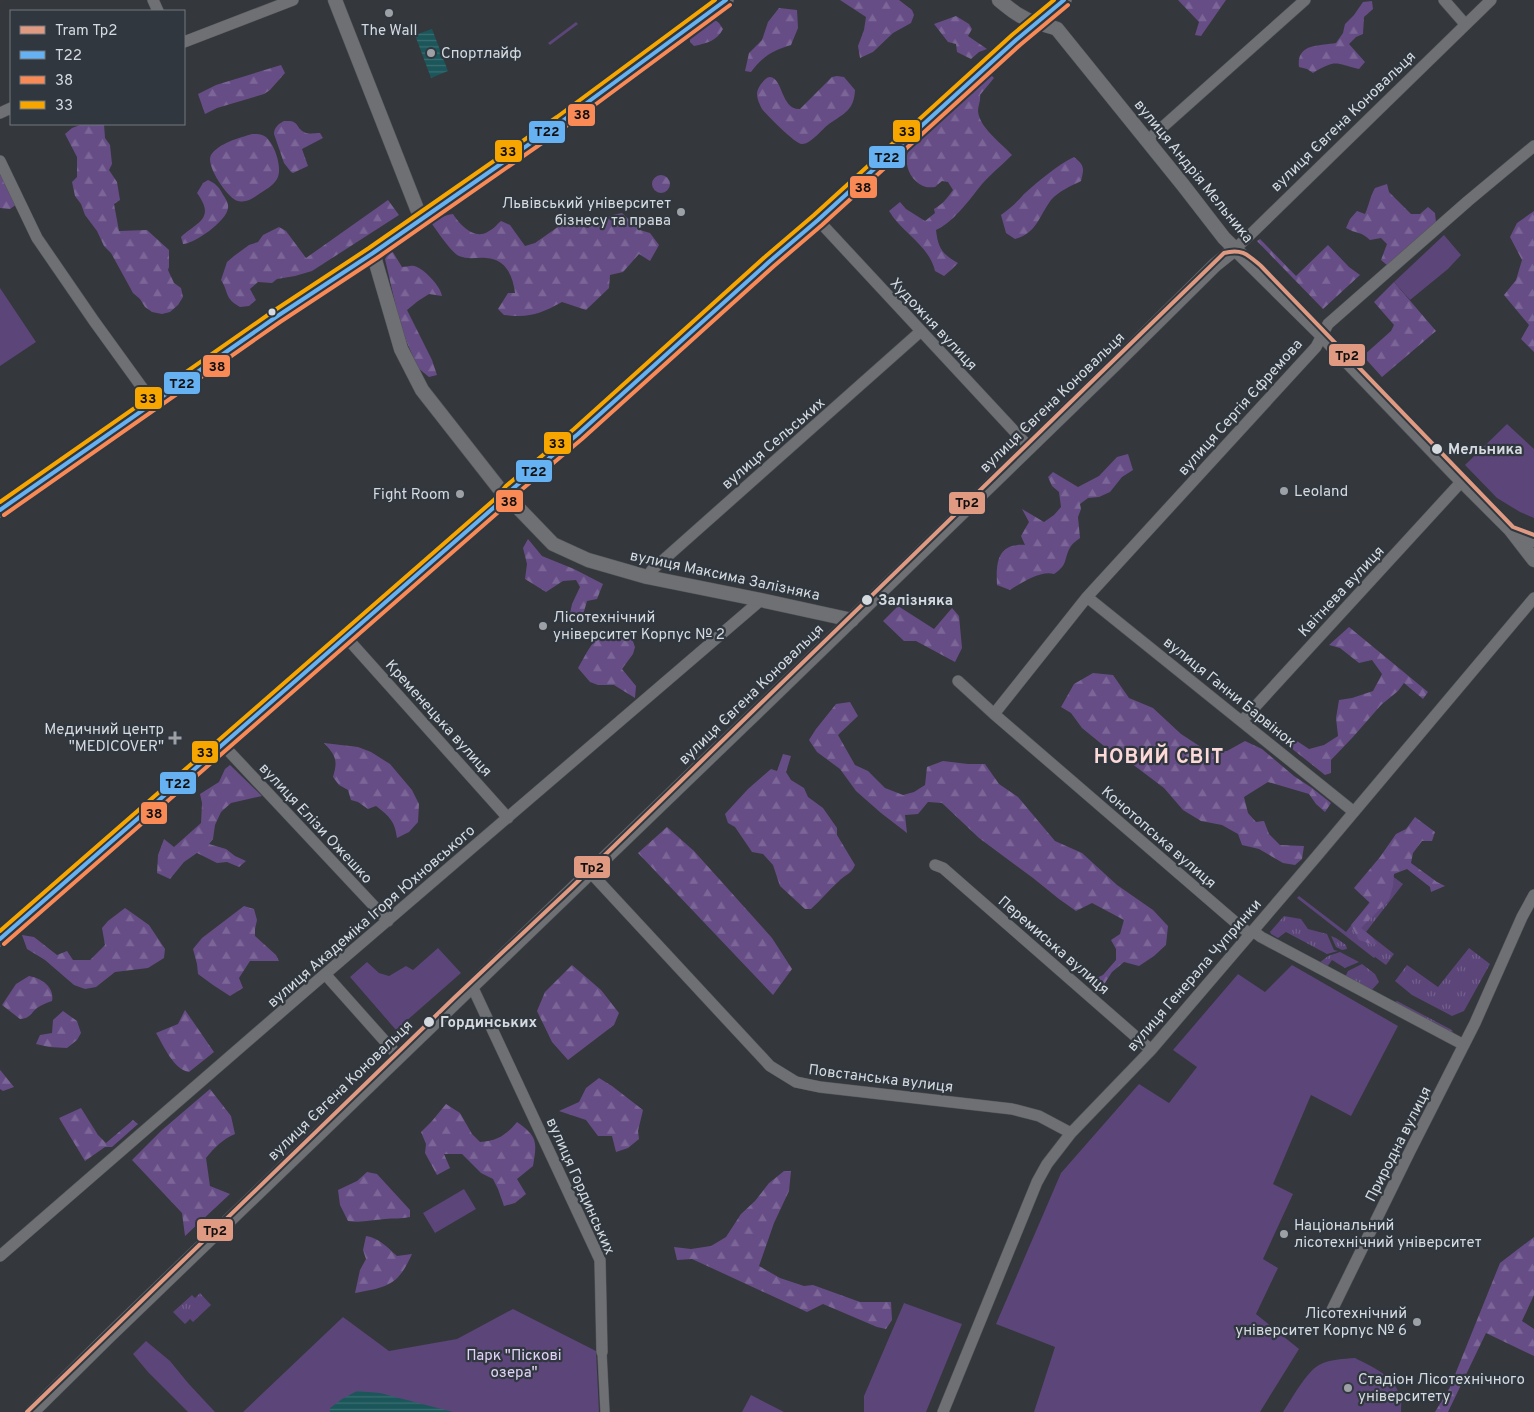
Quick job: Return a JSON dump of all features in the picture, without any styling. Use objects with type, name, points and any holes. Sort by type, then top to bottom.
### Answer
[{"type":"main road","points":[[0,510],[276,317],[373,254],[561,122],[726,0]]},
{"type":"main road","points":[[0,939],[346,637],[505,495],[578,434],[1064,0]]},
{"type":"street","points":[[185,42],[293,0]]},
{"type":"street","points":[[335,0],[421,219]]},
{"type":"street","name":"вулиця Андрія Мельника","points":[[999,0],[1017,15],[1057,29],[1224,238],[1322,335],[1510,529],[1534,560]]},
{"type":"street","points":[[1147,141],[1305,0]]},
{"type":"street","points":[[1444,0],[1465,24]]},
{"type":"street","name":"вулиця Євгена Коновальця","points":[[32,1412],[398,1056],[852,620],[1215,264],[1254,232],[1491,0]]},
{"type":"street","name":"вулиця Сергія Єфремова","points":[[994,714],[1087,597],[1316,347],[1328,324],[1468,201],[1534,146]]},
{"type":"street","points":[[0,161],[37,238],[154,404]]},
{"type":"street","name":"Художня вулиця","points":[[818,220],[1029,447]]},
{"type":"street","name":"вулиця Максима Залізняка","points":[[373,254],[401,349],[422,390],[505,495],[553,544],[588,560],[646,577],[852,620]]},
{"type":"street","name":"вулиця Сельських","points":[[646,577],[921,331]]},
{"type":"street","name":"Квітнева вулиця","points":[[1242,721],[1462,481]]},
{"type":"street","points":[[1510,529],[1534,540]]},
{"type":"street","name":"вулиця Ганни Барвінок","points":[[1087,597],[1354,812]]},
{"type":"street","name":"вулиця Генерала Чупринки","points":[[943,1412],[1037,1182],[1047,1164],[1071,1134],[1151,1050],[1252,933],[1534,598]]},
{"type":"street","name":"вулиця Академіка Ігоря Юхновського","points":[[0,1256],[761,600]]},
{"type":"street","name":"Кременецька вулиця","points":[[346,637],[508,818]]},
{"type":"street","name":"Конотопська вулиця","points":[[958,681],[1242,928],[1252,933]]},
{"type":"street","name":"вулиця Елізи Ожешко","points":[[223,745],[388,921]]},
{"type":"street","name":"Перемиська вулиця","points":[[935,865],[942,868],[1151,1050]]},
{"type":"street","name":"Повстанська вулиця","points":[[590,872],[770,1066],[796,1082],[820,1087],[1012,1109],[1039,1116],[1071,1134]]},
{"type":"street","name":"Природна вулиця","points":[[1332,1310],[1464,1045],[1522,917],[1534,895]]},
{"type":"street","points":[[1252,933],[1464,1045]]},
{"type":"street","points":[[325,974],[398,1056]]},
{"type":"street","name":"вулиця Гординських","points":[[472,986],[600,1260],[605,1412]]},
{"type":"green space","points":[[840,0],[899,0],[912,10],[914,15],[911,23],[893,33],[873,52],[860,58],[858,46],[864,30],[866,17]]},
{"type":"green space","points":[[1178,0],[1226,0],[1201,36],[1195,35],[1199,22]]},
{"type":"green space","points":[[1372,1],[1373,9],[1364,17],[1363,34],[1356,37],[1349,44],[1365,62],[1359,69],[1340,64],[1331,64],[1313,73],[1299,67],[1299,59],[1305,50],[1310,47],[1336,43],[1343,33],[1345,24],[1363,2]]},
{"type":"green space","points":[[779,8],[797,10],[798,28],[791,45],[778,49],[768,55],[751,72],[745,71],[749,53],[762,40],[768,22]]},
{"type":"green space","points":[[956,16],[969,24],[972,29],[968,36],[987,49],[979,52],[971,59],[957,52],[956,44],[948,42],[934,24]]},
{"type":"green space","points":[[715,20],[723,29],[721,33],[711,41],[694,46],[690,42],[690,37],[702,26]]},
{"type":"green space","points":[[576,22],[578,24],[550,45],[548,43]]},
{"type":"green space","points":[[281,65],[285,73],[264,94],[217,108],[205,114],[198,94],[216,85]]},
{"type":"green space","points":[[990,74],[994,78],[980,95],[979,117],[986,129],[1012,155],[986,180],[954,217],[936,230],[942,250],[948,257],[958,263],[944,276],[935,271],[932,262],[921,246],[894,219],[889,211],[900,202],[906,209],[925,221],[935,213],[934,209],[953,190],[948,182],[942,181],[935,187],[923,186],[918,183],[911,175],[907,165],[907,154],[909,149]]},
{"type":"green space","points":[[770,77],[778,83],[789,105],[800,109],[832,77],[844,77],[855,90],[851,107],[812,139],[802,144],[798,143],[781,129],[762,109],[758,100],[757,93],[759,87],[765,79]]},
{"type":"green space","points":[[284,121],[295,123],[306,133],[320,133],[323,138],[302,149],[308,166],[293,173],[284,163],[274,134],[277,126]]},
{"type":"green space","points":[[80,125],[104,125],[105,138],[110,145],[112,164],[109,170],[117,182],[120,200],[114,204],[119,231],[147,230],[169,250],[168,270],[174,283],[181,288],[183,297],[170,312],[162,314],[152,312],[145,307],[133,293],[111,253],[104,246],[97,231],[85,215],[81,204],[75,196],[72,182],[77,177],[77,157],[65,134],[72,128]]},
{"type":"green space","points":[[252,134],[263,135],[269,141],[279,163],[279,175],[269,188],[246,201],[238,201],[218,181],[211,166],[211,155],[224,144]]},
{"type":"green space","points":[[1074,157],[1083,168],[1081,181],[1054,197],[1028,233],[1015,239],[1006,233],[1001,215],[1048,174]]},
{"type":"green space","points":[[0,170],[17,204],[10,209],[0,208]]},
{"type":"green space","points":[[657,175],[665,175],[670,180],[668,191],[657,193],[652,188],[652,180]]},
{"type":"green space","points":[[208,180],[218,187],[227,202],[226,213],[209,231],[195,240],[183,244],[181,237],[198,223],[205,214],[205,209],[197,193],[203,183]]},
{"type":"green space","points":[[1387,184],[1389,192],[1411,214],[1420,214],[1428,207],[1435,213],[1436,222],[1388,266],[1381,260],[1387,244],[1381,238],[1370,240],[1364,235],[1346,228],[1350,219],[1357,211],[1365,214],[1375,188]]},
{"type":"green space","points":[[388,200],[399,215],[312,271],[277,279],[272,283],[258,282],[250,289],[256,300],[249,306],[240,307],[229,298],[221,280],[227,262],[249,245],[258,242],[263,235],[279,227],[286,231],[306,258]]},
{"type":"green space","points":[[1534,211],[1534,352],[1521,339],[1529,325],[1504,295],[1516,280],[1522,260],[1510,237],[1517,223]]},
{"type":"green space","points":[[622,213],[640,230],[650,233],[659,245],[650,261],[639,254],[623,272],[610,275],[609,288],[586,310],[562,302],[547,310],[521,316],[504,315],[498,309],[508,293],[515,293],[510,275],[503,265],[493,259],[459,256],[432,224],[444,216],[453,214],[468,230],[473,233],[484,234],[501,221],[510,225],[525,246],[535,243],[565,222],[588,228],[604,218]]},
{"type":"green space","points":[[1444,235],[1461,255],[1448,269],[1410,300],[1394,282]]},
{"type":"green space","points":[[1260,239],[1296,276],[1328,245],[1349,267],[1360,275],[1323,309],[1257,241]]},
{"type":"green space","points":[[391,249],[402,267],[418,267],[427,274],[441,292],[442,296],[429,294],[407,310],[432,360],[437,375],[429,377],[418,368],[401,329],[385,259]]},
{"type":"green space","points":[[1394,282],[1436,331],[1382,377],[1363,356],[1391,331],[1394,325],[1374,302]]},
{"type":"green space","points":[[0,288],[36,342],[0,366]]},
{"type":"green space","points":[[1507,424],[1534,449],[1534,518],[1497,498],[1465,465]]},
{"type":"green space","points":[[1128,454],[1133,470],[1122,477],[1110,492],[1099,497],[1088,498],[1080,504],[1081,509],[1078,517],[1080,538],[1071,546],[1064,564],[1059,570],[1054,574],[1037,575],[1010,590],[997,585],[997,569],[1000,556],[1009,547],[1025,545],[1021,536],[1029,522],[1022,509],[1044,522],[1061,507],[1059,492],[1052,486],[1048,477],[1053,472],[1078,487],[1099,476],[1117,457]]},
{"type":"green space","points":[[528,539],[542,556],[574,569],[603,584],[597,599],[587,601],[581,622],[569,618],[572,604],[580,587],[576,580],[563,581],[546,592],[525,579],[527,564],[523,548]]},
{"type":"green space","points":[[898,606],[934,629],[952,608],[959,616],[962,648],[955,662],[916,641],[904,641],[883,621]]},
{"type":"green space","points":[[1349,627],[1428,692],[1423,699],[1404,683],[1398,691],[1381,705],[1331,760],[1331,773],[1325,775],[1266,728],[1272,721],[1309,749],[1324,745],[1338,736],[1336,718],[1339,700],[1373,691],[1382,674],[1372,660],[1359,663],[1340,648],[1329,645]]},
{"type":"green space","points":[[622,635],[631,636],[635,647],[633,654],[622,669],[636,686],[635,698],[614,685],[598,685],[590,682],[578,668],[596,638]]},
{"type":"green space","points":[[1093,673],[1113,675],[1129,698],[1153,708],[1181,734],[1207,751],[1227,751],[1245,741],[1262,749],[1294,776],[1331,803],[1325,812],[1309,794],[1268,782],[1244,797],[1248,813],[1256,822],[1264,821],[1269,834],[1280,845],[1304,846],[1302,859],[1295,865],[1283,863],[1259,849],[1242,845],[1238,834],[1222,825],[1201,821],[1183,810],[1164,788],[1119,754],[1104,746],[1082,728],[1071,713],[1061,707],[1074,684]]},
{"type":"green space","points":[[850,702],[858,716],[838,735],[855,765],[868,771],[885,788],[903,795],[914,792],[925,785],[927,767],[943,761],[985,764],[999,784],[1018,797],[1055,841],[1082,853],[1117,885],[1153,910],[1168,926],[1166,945],[1139,966],[1124,962],[1112,972],[1103,986],[1094,987],[1090,981],[1103,975],[1116,960],[1116,949],[1111,940],[1120,934],[1124,920],[1092,903],[1076,911],[979,838],[942,803],[928,802],[918,814],[905,815],[907,833],[881,813],[856,791],[840,769],[817,752],[809,740],[836,704]]},
{"type":"green space","points":[[324,743],[358,747],[371,752],[390,764],[412,790],[419,804],[418,822],[409,832],[397,838],[393,823],[381,810],[376,806],[368,809],[358,802],[351,800],[348,790],[339,785],[333,777],[335,758]]},
{"type":"green space","points":[[783,754],[791,756],[786,772],[791,780],[804,788],[808,797],[823,808],[837,828],[837,835],[855,865],[852,871],[841,879],[811,909],[805,909],[780,886],[773,865],[763,854],[752,852],[735,827],[728,823],[725,814],[748,789],[771,769],[777,771]]},
{"type":"green space","points":[[230,765],[262,796],[231,803],[221,812],[215,825],[213,839],[209,844],[226,849],[246,861],[239,867],[227,862],[217,863],[197,853],[184,862],[170,879],[157,873],[158,855],[164,839],[174,847],[201,823],[202,803],[200,794],[219,782],[225,769]]},
{"type":"green space","points":[[1415,817],[1435,832],[1432,841],[1422,841],[1413,853],[1411,863],[1445,886],[1431,892],[1430,887],[1407,869],[1394,874],[1389,900],[1361,928],[1377,944],[1359,940],[1351,925],[1370,903],[1354,888],[1396,834],[1406,829]]},
{"type":"green space","points":[[667,827],[694,851],[772,938],[792,969],[773,995],[638,853]]},
{"type":"green space","points":[[1391,875],[1403,884],[1366,932],[1394,954],[1386,965],[1374,958],[1297,898],[1299,896],[1346,932]]},
{"type":"green space","points":[[244,906],[254,909],[257,920],[255,936],[276,955],[279,961],[250,961],[239,978],[243,988],[230,996],[198,974],[193,949],[202,938]]},
{"type":"green space","points":[[125,908],[149,925],[165,949],[164,958],[148,968],[115,972],[96,987],[85,989],[74,985],[45,960],[27,949],[22,935],[34,937],[57,955],[67,951],[73,960],[90,960],[105,945],[102,928]]},
{"type":"green space","points":[[1284,916],[1301,919],[1308,929],[1327,934],[1334,950],[1338,951],[1327,954],[1286,932],[1278,938],[1271,934],[1270,932]]},
{"type":"green space","points":[[1331,936],[1346,945],[1347,949],[1342,950],[1336,947]]},
{"type":"green space","points":[[438,948],[461,973],[396,1030],[350,977],[367,962],[379,973],[389,976],[406,966],[413,970]]},
{"type":"green space","points":[[1469,948],[1490,964],[1464,1011],[1452,1016],[1412,995],[1395,981],[1407,965],[1438,987]]},
{"type":"green space","points":[[1340,952],[1359,962],[1345,968],[1332,960],[1327,967],[1319,963],[1328,956]]},
{"type":"green space","points":[[1362,964],[1375,974],[1379,982],[1371,991],[1345,977],[1348,971]]},
{"type":"green space","points":[[572,965],[601,990],[619,1013],[614,1025],[568,1060],[552,1042],[537,1011],[545,992]]},
{"type":"green space","points":[[1292,965],[1398,1026],[1351,1116],[1311,1095],[1273,1184],[1293,1194],[1263,1259],[1278,1268],[1256,1314],[1299,1349],[1260,1412],[1034,1412],[1055,1347],[996,1324],[1061,1173],[1139,1084],[1169,1103],[1197,1067],[1173,1050],[1238,974],[1265,992]]},
{"type":"green space","points":[[29,976],[42,981],[49,987],[52,1001],[39,1007],[28,1017],[20,1019],[2,1005],[16,984]]},
{"type":"green space","points":[[1397,1001],[1452,1030],[1453,1033],[1395,1002]]},
{"type":"green space","points":[[185,1010],[214,1052],[189,1072],[183,1070],[174,1062],[156,1033],[178,1024]]},
{"type":"green space","points":[[63,1011],[77,1021],[81,1033],[77,1040],[67,1048],[36,1044],[40,1035],[52,1033],[53,1020]]},
{"type":"green space","points":[[0,1070],[14,1087],[3,1091],[0,1089]]},
{"type":"green space","points":[[599,1078],[643,1110],[638,1131],[639,1139],[628,1148],[616,1152],[612,1136],[598,1136],[586,1120],[559,1111],[579,1102],[586,1088]]},
{"type":"green space","points":[[210,1089],[231,1116],[235,1134],[219,1144],[206,1158],[210,1186],[230,1194],[185,1236],[182,1213],[132,1160],[162,1130]]},
{"type":"green space","points":[[446,1104],[460,1113],[472,1134],[480,1142],[501,1136],[517,1122],[532,1136],[535,1145],[533,1166],[517,1179],[526,1194],[515,1203],[504,1206],[493,1179],[481,1173],[462,1154],[444,1154],[450,1168],[437,1175],[425,1153],[426,1144],[421,1132]]},
{"type":"green space","points":[[81,1108],[98,1135],[106,1143],[133,1120],[138,1124],[112,1147],[105,1147],[85,1161],[59,1118]]},
{"type":"green space","points":[[784,1171],[791,1171],[789,1191],[774,1223],[759,1266],[780,1278],[804,1286],[813,1285],[860,1302],[891,1302],[892,1320],[886,1329],[823,1304],[807,1312],[692,1259],[677,1260],[674,1247],[691,1249],[711,1246],[726,1237],[741,1214],[755,1201],[769,1183]]},
{"type":"green space","points":[[367,1172],[377,1174],[410,1210],[410,1217],[362,1222],[348,1221],[340,1205],[338,1190],[357,1181]]},
{"type":"green space","points":[[464,1189],[476,1209],[435,1233],[423,1213]]},
{"type":"green space","points":[[366,1236],[379,1241],[397,1256],[412,1254],[402,1273],[396,1279],[375,1289],[355,1293],[360,1270],[366,1259],[363,1250]]},
{"type":"green space","points":[[1534,1237],[1534,1295],[1522,1321],[1534,1329],[1534,1356],[1486,1333],[1448,1412],[1435,1412],[1450,1387],[1500,1263]]},
{"type":"green space","points":[[200,1293],[211,1305],[193,1322],[190,1319],[185,1324],[173,1312],[192,1295],[195,1298]]},
{"type":"green space","points":[[904,1303],[962,1324],[926,1412],[864,1412],[864,1396]]},
{"type":"green space","name":"Парк \"Піскові озера\"","points":[[513,1309],[596,1351],[599,1412],[243,1412],[343,1317],[389,1351],[457,1339]]},
{"type":"green space","points":[[146,1341],[170,1361],[215,1412],[188,1412],[148,1372],[133,1354]]},
{"type":"green space","name":"Стадіон Лісотехнічного університету","points":[[1355,1358],[1382,1372],[1393,1382],[1401,1398],[1401,1412],[1283,1412],[1304,1379],[1314,1368],[1328,1362]]},
{"type":"green space","points":[[751,1395],[784,1412],[742,1412]]},
{"type":"water","name":"Спортлайф","points":[[432,29],[448,71],[431,78],[415,35]]},
{"type":"water","points":[[357,1391],[380,1393],[453,1412],[330,1412],[330,1408]]},
{"type":"tram line","name":"Тр2","points":[[27,1412],[454,998],[572,887],[1224,253],[1236,251],[1244,253],[1261,266],[1513,527],[1534,535]]},
{"type":"transit line","name":"33","points":[[0,502],[272,312],[369,248],[557,117],[715,0]]},
{"type":"transit line","name":"Т22","points":[[0,510],[276,317],[373,253],[561,122],[726,0]]},
{"type":"transit line","name":"33","points":[[0,931],[495,499],[506,486],[574,429],[1012,35],[1054,0]]},
{"type":"transit line","name":"Т22","points":[[0,939],[499,503],[510,491],[578,434],[1016,40],[1064,0]]},
{"type":"transit line","name":"38","points":[[4,515],[280,322],[377,258],[565,127],[730,5]]},
{"type":"transit line","name":"38","points":[[4,944],[503,508],[514,496],[582,439],[1020,45],[1068,5]]},
{"type":"place","name":"The Wall","points":[[389,13]]},
{"type":"place","name":"Спортлайф","points":[[431,53]]},
{"type":"place","name":"Львівський університет бізнесу та права","points":[[681,212]]},
{"type":"place","name":"Мельника","points":[[1437,449]]},
{"type":"place","name":"Leoland","points":[[1284,491]]},
{"type":"place","name":"Fight Room","points":[[460,494]]},
{"type":"place","name":"Залізняка","points":[[867,600]]},
{"type":"place","name":"Лісотехнічний університет Корпус № 2","points":[[543,626]]},
{"type":"place","name":"Медичний центр \"MEDICOVER\"","points":[[175,738]]},
{"type":"place","name":"Гординських","points":[[429,1022]]},
{"type":"place","name":"Національний лісотехнічний університет","points":[[1284,1234]]},
{"type":"place","name":"Лісотехнічний університет Корпус № 6","points":[[1417,1322]]},
{"type":"place","name":"Стадіон Лісотехнічного університету","points":[[1348,1388]]},
{"type":"district","name":"НОВИЙ СВІТ","points":[[1159,756]]}]
